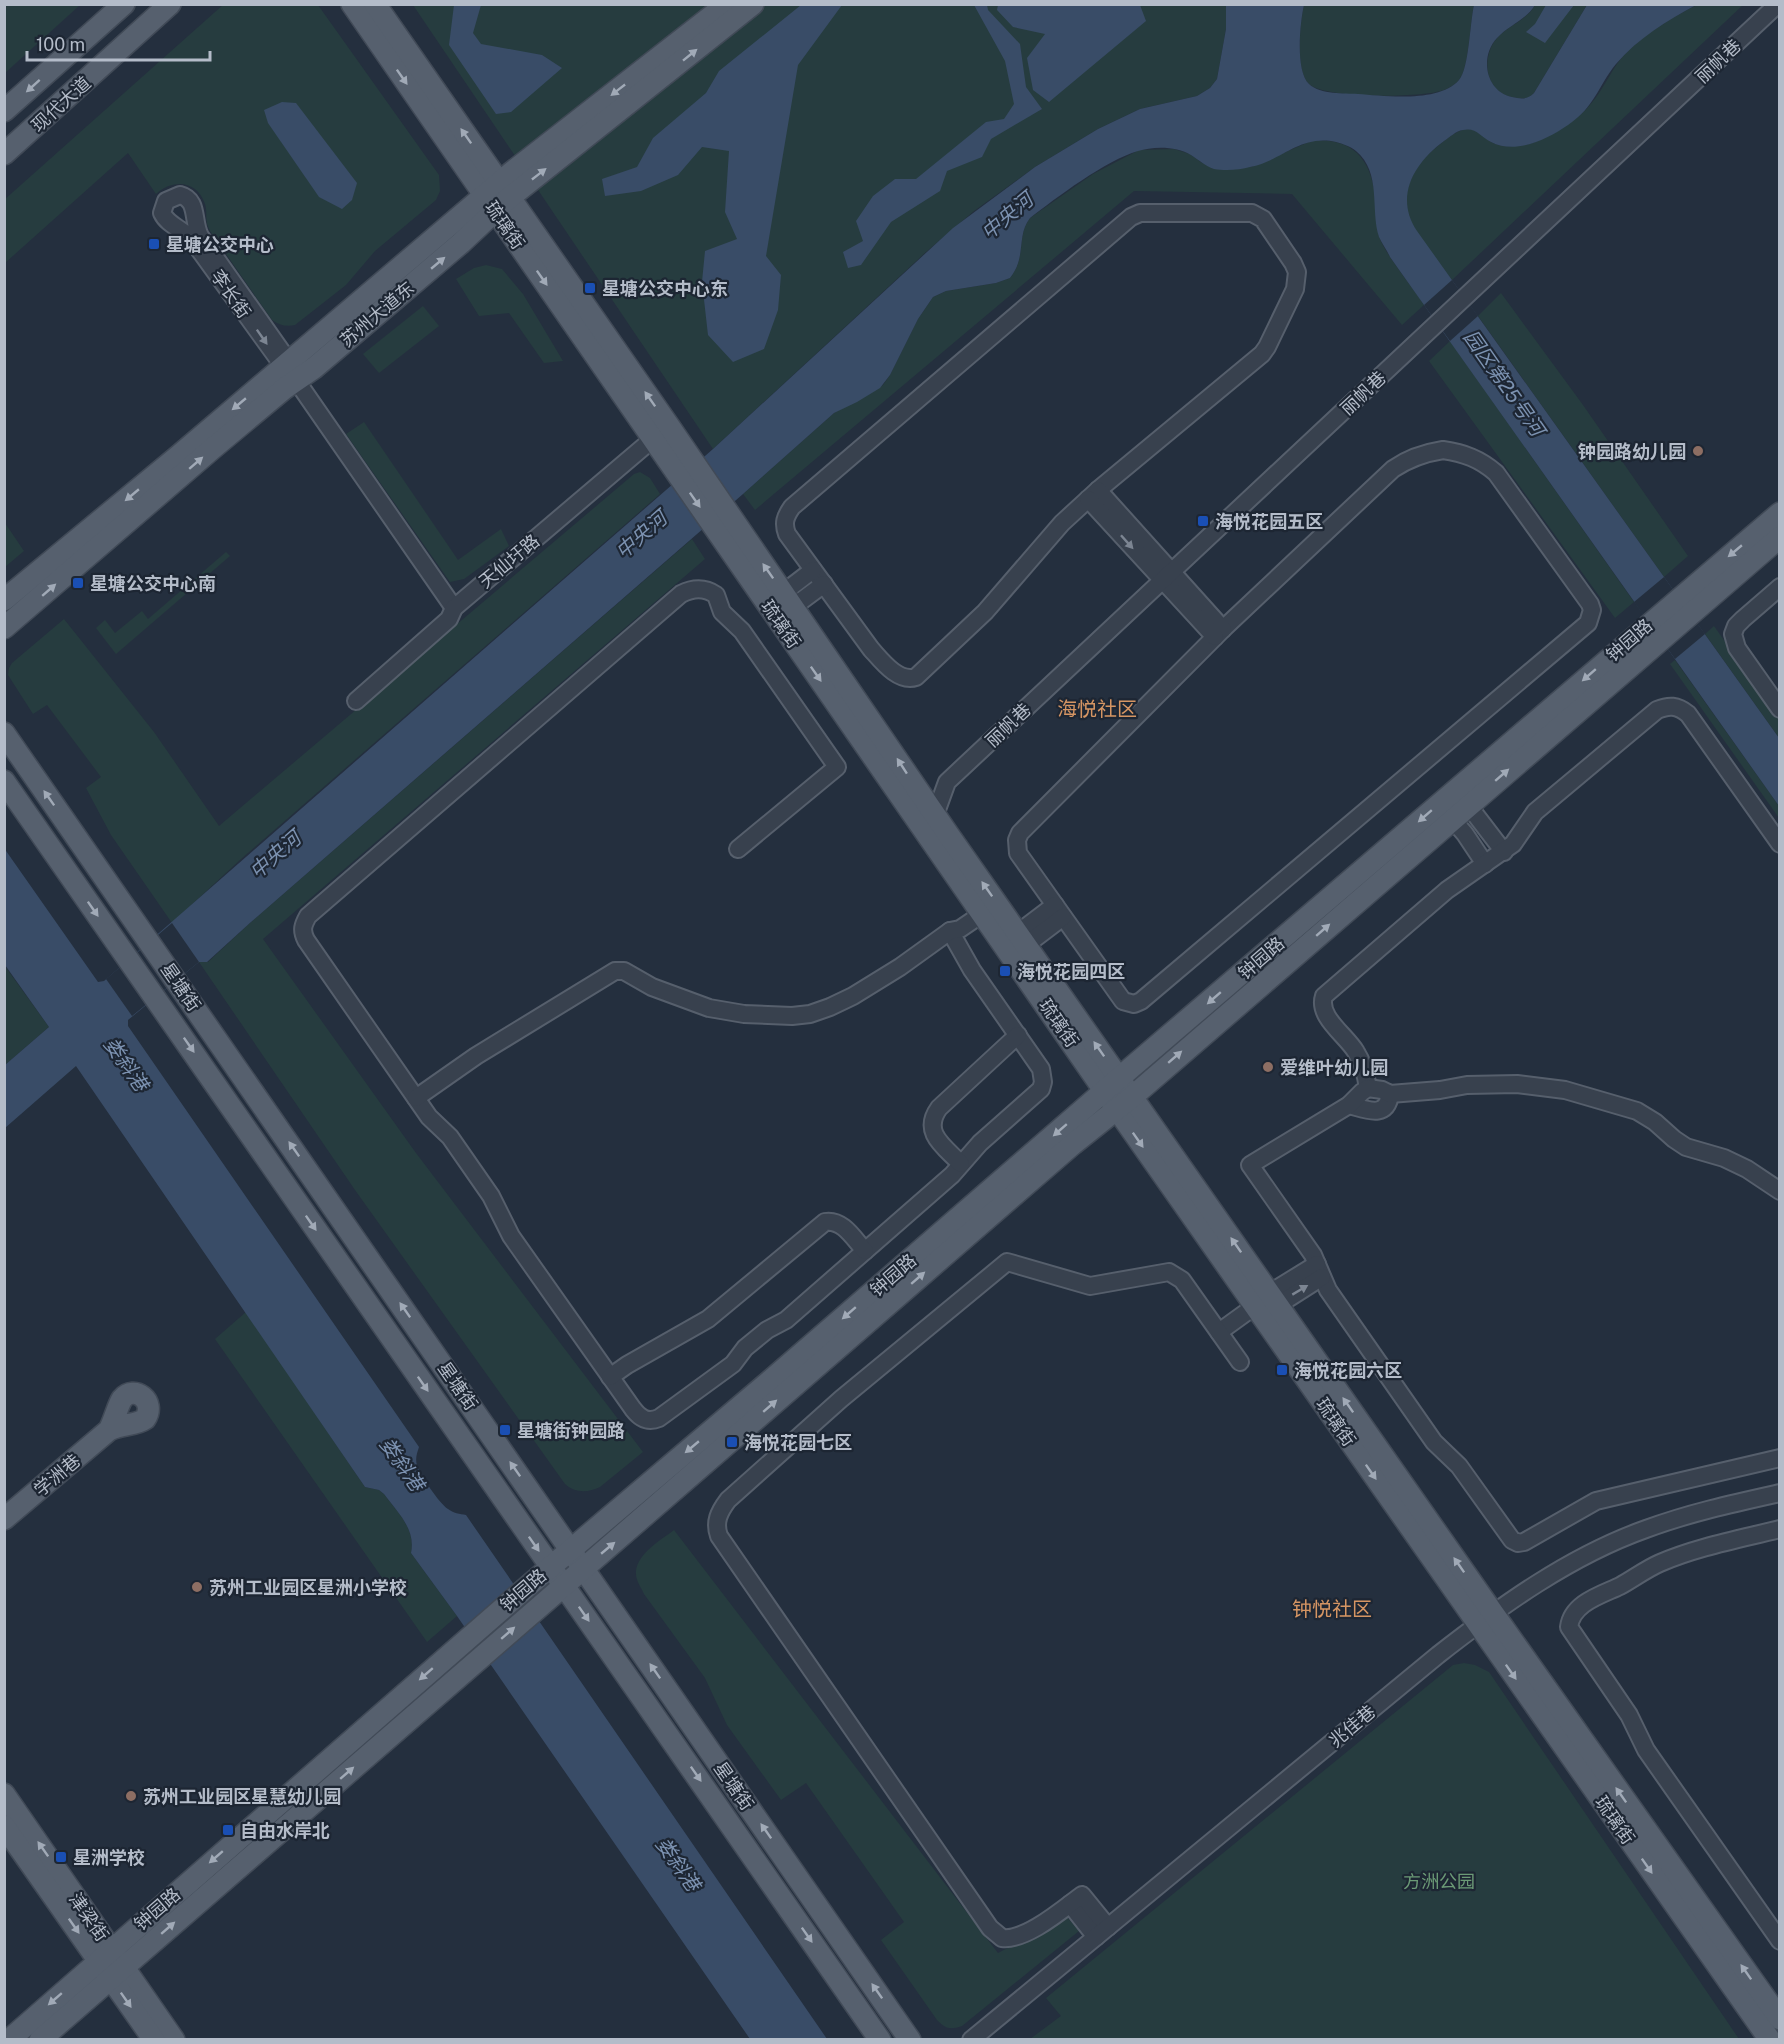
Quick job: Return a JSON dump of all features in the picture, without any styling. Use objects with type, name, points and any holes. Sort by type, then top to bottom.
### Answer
[{"type":"main road","name":"现代大道","points":[[4,111],[124,4]]},
{"type":"main road","name":"现代大道","points":[[4,154],[170,4]]},
{"type":"main road","name":"琉璃街","points":[[352,4],[496,197],[661,432],[928,821],[978,910],[1077,1050],[1118,1094]]},
{"type":"main road","name":"琉璃街","points":[[375,4],[496,197]]},
{"type":"main road","name":"苏州大道东","points":[[4,600],[290,370],[314,368],[461,243],[496,197],[727,4]]},
{"type":"main road","name":"苏州大道东","points":[[496,197],[753,4]]},
{"type":"main road","name":"苏州大道东","points":[[4,628],[212,449],[290,370]]},
{"type":"main road","name":"钟园路","points":[[9,2040],[111,1963],[484,1655],[584,1569],[1064,1152],[1118,1094],[1684,605],[1779,513]]},
{"type":"main road","name":"琉璃街","points":[[718,516],[788,600],[910,794]]},
{"type":"main road","name":"钟园路","points":[[1684,605],[1779,537]]},
{"type":"main road","name":"钟园路","points":[[40,2040],[111,1963],[471,1635],[771,1380],[1452,819],[1654,631]]},
{"type":"main road","name":"星塘街","points":[[4,733],[910,2040]]},
{"type":"main road","name":"星塘街","points":[[4,781],[880,2040]]},
{"type":"main road","name":"琉璃街","points":[[928,821],[1022,939],[1118,1094],[1485,1619],[1770,2040]]},
{"type":"main road","name":"学洲巷","points":[[4,1519],[109,1430]]},
{"type":"main road","name":"琉璃街","points":[[1485,1619],[1779,2019]]},
{"type":"main road","name":"津梁街","points":[[4,1794],[111,1963],[154,2040]]},
{"type":"main road","name":"津梁街","points":[[4,1826],[174,2040]]},
{"type":"street","name":"丽帆巷","points":[[928,821],[947,782],[1778,4]]},
{"type":"street","name":"李长街","points":[[290,370],[193,241],[164,218],[162,213],[166,201],[180,195],[191,201],[196,228],[200,236],[454,608]]},
{"type":"street","points":[[1140,213],[1252,213],[1259,215],[1297,272],[1295,290],[1267,347],[1262,354],[1093,494],[1062,522],[985,612],[916,676],[911,678],[898,675],[871,649],[787,534],[784,524],[786,515],[792,507],[1131,216],[1140,213]]},
{"type":"street","name":"天仙圩路","points":[[356,701],[449,618],[454,608],[661,432]]},
{"type":"street","points":[[1443,450],[1470,456],[1484,462],[1496,473],[1590,604],[1592,610],[1588,623],[1141,1001],[1134,1004],[1128,1003],[1119,996],[1018,854],[1017,840],[1020,833],[1219,633],[1393,468],[1424,453],[1443,450]]},
{"type":"street","points":[[1093,494],[1219,633]]},
{"type":"street","points":[[788,600],[813,570]]},
{"type":"street","points":[[788,600],[824,584]]},
{"type":"street","points":[[1779,587],[1736,626],[1733,634],[1737,648],[1779,709]]},
{"type":"street","points":[[738,849],[837,767],[742,631],[722,612],[716,595],[705,590],[691,589],[672,602],[308,916],[303,924],[302,932],[306,940],[429,1117],[450,1137],[491,1196],[511,1236],[637,1414],[648,1420],[659,1418],[733,1364],[745,1348],[767,1330],[786,1320],[952,1175],[980,1143],[1041,1089],[1043,1075],[1041,1069],[972,969],[950,930]]},
{"type":"street","points":[[1368,1088],[1358,1054],[1323,1008],[1324,996],[1447,890],[1504,852],[1513,844],[1535,812],[1657,710],[1671,706],[1688,714],[1779,844]]},
{"type":"street","name":"丽帆巷","points":[[910,794],[947,782]]},
{"type":"street","points":[[1468,805],[1504,852]]},
{"type":"street","points":[[1452,819],[1485,864]]},
{"type":"street","points":[[416,1098],[476,1056],[615,971],[624,970],[660,991],[709,1008],[744,1014],[792,1016],[810,1014],[831,1008],[869,987],[950,930],[954,920],[978,910]]},
{"type":"street","points":[[1022,939],[1059,911]]},
{"type":"street","points":[[961,1164],[934,1135],[932,1127],[934,1115],[1018,1035]]},
{"type":"street","points":[[1779,1191],[1748,1169],[1724,1158],[1686,1146],[1637,1111],[1565,1090],[1517,1084],[1467,1085],[1440,1090],[1390,1094],[1368,1088],[1349,1105],[1250,1165],[1312,1255],[1328,1290],[1434,1442],[1459,1466],[1512,1540],[1518,1543],[1524,1542],[1596,1501],[1779,1458]]},
{"type":"street","points":[[1349,1105],[1373,1112],[1378,1111],[1386,1104],[1390,1094]]},
{"type":"street","points":[[610,1377],[708,1319],[825,1222],[837,1221],[866,1251]]},
{"type":"street","points":[[1102,1932],[1076,1899],[1046,1921],[1016,1937],[1002,1938],[990,1928],[719,1536],[716,1528],[717,1519],[721,1509],[729,1500],[841,1399],[1007,1262],[1090,1286],[1168,1272],[1176,1274],[1240,1362]]},
{"type":"street","points":[[1222,1335],[1266,1304],[1320,1271]]},
{"type":"street","name":"兆佳巷","points":[[971,2040],[1485,1619],[1546,1577],[1635,1533],[1684,1517],[1779,1493]]},
{"type":"street","points":[[1779,1529],[1701,1549],[1658,1563],[1582,1605],[1572,1614],[1569,1627],[1629,1715],[1646,1750],[1779,1941]]},
{"type":"green space","points":[[5,4],[80,4],[80,5],[5,73]]},
{"type":"green space","points":[[224,4],[318,5],[439,175],[440,191],[436,200],[375,251],[346,285],[292,326],[272,320],[210,231],[205,204],[196,190],[184,184],[176,184],[156,194],[128,153],[5,263],[4,200]]},
{"type":"green space","points":[[1226,4],[1226,29],[1217,79],[1210,88],[1197,96],[1140,109],[1098,129],[1035,167],[974,211],[926,252],[713,449],[413,5]]},
{"type":"green space","points":[[1304,5],[1474,5],[1467,56],[1462,74],[1456,83],[1446,89],[1416,95],[1353,95],[1319,89],[1309,84],[1305,78],[1300,58],[1300,34]]},
{"type":"green space","points":[[1535,5],[1587,5],[1534,93],[1524,98],[1512,97],[1504,94],[1492,83],[1487,67],[1490,50],[1503,32],[1526,16]]},
{"type":"green space","points":[[1696,5],[1743,5],[1452,280],[1421,239],[1411,222],[1406,206],[1411,179],[1426,156],[1453,134],[1467,129],[1477,132],[1491,142],[1506,146],[1546,138],[1577,118],[1593,102],[1617,64],[1633,46]]},
{"type":"green space","points":[[1311,141],[1339,143],[1350,148],[1365,164],[1374,187],[1380,239],[1424,305],[1402,325],[1292,194],[1134,191],[755,510],[743,494],[834,413],[883,385],[918,319],[933,297],[946,291],[996,283],[1010,278],[1018,262],[1023,232],[1030,218],[1093,174],[1139,150],[1174,149],[1190,154],[1202,163],[1251,167]]},
{"type":"green space","points":[[486,265],[502,269],[523,294],[563,361],[544,363],[509,313],[479,316],[456,279],[474,268]]},
{"type":"green space","points":[[1501,293],[1583,405],[1688,556],[1664,577],[1478,316]]},
{"type":"green space","points":[[423,306],[439,326],[379,373],[363,354]]},
{"type":"green space","points":[[1450,341],[1634,602],[1615,618],[1429,361]]},
{"type":"green space","points":[[364,422],[458,560],[501,529],[509,546],[464,579],[450,582],[346,434]]},
{"type":"green space","points":[[640,472],[650,478],[660,494],[241,859],[172,923],[111,835],[86,788],[101,777],[47,705],[33,714],[8,675],[12,663],[64,619],[154,732],[219,826],[634,474]]},
{"type":"green space","points":[[5,523],[24,551],[4,567]]},
{"type":"green space","points":[[692,539],[705,559],[263,939],[416,1153],[643,1452],[600,1487],[582,1491],[565,1484],[355,1190],[199,962],[208,962],[251,922]]},
{"type":"green space","points":[[226,552],[230,556],[116,654],[96,628],[105,620],[115,633],[142,611],[148,619]]},
{"type":"green space","points":[[1714,626],[1779,718],[1779,738],[1705,634]]},
{"type":"green space","points":[[1675,660],[1779,806],[1779,818],[1670,664]]},
{"type":"green space","points":[[4,965],[49,1027],[5,1065],[4,1065]]},
{"type":"green space","points":[[246,1312],[365,1487],[379,1490],[384,1494],[400,1515],[411,1536],[411,1553],[457,1616],[427,1642],[215,1339]]},
{"type":"green space","points":[[674,1530],[998,1953],[1066,1916],[1079,1931],[962,2026],[948,2028],[937,2020],[881,1940],[904,1922],[806,1783],[781,1800],[727,1725],[705,1678],[644,1594],[636,1577],[638,1564],[651,1547]]},
{"type":"green space","name":"方洲公园","points":[[1464,1663],[1475,1665],[1489,1672],[1739,2039],[1030,2039],[1061,2016],[1046,1998],[1453,1665]]},
{"type":"water","points":[[454,5],[481,5],[473,33],[481,44],[542,55],[562,68],[511,112],[496,114],[449,45]]},
{"type":"water","points":[[801,5],[842,5],[798,65],[766,256],[781,275],[778,310],[764,349],[733,362],[708,335],[702,282],[705,251],[737,239],[725,212],[729,151],[702,147],[678,175],[641,191],[605,196],[602,179],[637,167],[653,138],[706,93],[719,71]]},
{"type":"water","points":[[974,5],[987,5],[988,10],[1020,44],[1026,87],[1042,109],[991,139],[982,157],[947,171],[940,191],[891,222],[861,265],[848,268],[843,252],[863,241],[856,221],[873,196],[895,179],[916,179],[986,122],[1004,119],[1014,104],[1005,61]]},
{"type":"water","points":[[998,5],[1140,5],[1146,21],[1049,102],[1033,90],[1027,58],[1045,34],[1013,27],[997,10]]},
{"type":"water","points":[[1226,5],[1304,5],[1300,34],[1300,58],[1305,78],[1309,84],[1314,88],[1333,93],[1397,97],[1439,92],[1459,80],[1467,56],[1474,5],[1535,5],[1527,15],[1497,38],[1491,46],[1487,64],[1491,81],[1496,88],[1512,97],[1526,98],[1534,93],[1587,5],[1696,5],[1664,24],[1634,46],[1616,64],[1584,111],[1568,125],[1551,135],[1531,144],[1511,147],[1491,142],[1468,129],[1453,134],[1433,150],[1416,170],[1408,193],[1407,206],[1417,231],[1779,738],[1779,806],[1390,257],[1376,226],[1374,192],[1369,170],[1356,151],[1336,142],[1312,142],[1261,164],[1242,169],[1218,170],[1179,150],[1151,148],[1111,162],[1067,190],[1030,218],[1023,232],[1018,262],[1010,278],[996,283],[946,291],[933,297],[918,319],[890,375],[880,388],[834,413],[207,962],[199,962],[128,1020],[128,1026],[419,1447],[417,1465],[430,1488],[448,1509],[466,1515],[827,2039],[750,2039],[411,1553],[411,1536],[400,1515],[379,1490],[365,1487],[76,1066],[5,1128],[5,1065],[49,1027],[5,965],[4,848],[98,982],[104,981],[713,449],[953,228],[1035,167],[1098,129],[1140,109],[1197,96],[1210,88],[1217,79],[1226,29]]},
{"type":"water","points":[[1546,5],[1574,5],[1545,43],[1526,32],[1535,24]]},
{"type":"water","points":[[282,102],[296,103],[357,183],[352,200],[342,209],[319,197],[268,123],[264,110]]},
{"type":"pier","points":[[1452,280],[1478,316],[1450,341],[1424,305]]},
{"type":"pier","points":[[1664,577],[1705,634],[1675,659],[1634,602]]},
{"type":"pier","points":[[172,923],[199,962],[132,1016],[106,979]]},
{"type":"place","name":"星塘公交中心","points":[[154,244]]},
{"type":"place","name":"星塘公交中心东","points":[[590,288]]},
{"type":"place","name":"钟园路幼儿园","points":[[1698,451]]},
{"type":"place","name":"海悦花园五区","points":[[1203,521]]},
{"type":"place","name":"星塘公交中心南","points":[[78,583]]},
{"type":"place","name":"海悦花园四区","points":[[1005,971]]},
{"type":"place","name":"爱维叶幼儿园","points":[[1268,1067]]},
{"type":"place","name":"海悦花园六区","points":[[1282,1370]]},
{"type":"place","name":"星塘街钟园路","points":[[505,1430]]},
{"type":"place","name":"海悦花园七区","points":[[732,1442]]},
{"type":"place","name":"苏州工业园区星洲小学校","points":[[197,1587]]},
{"type":"place","name":"苏州工业园区星慧幼儿园","points":[[131,1796]]},
{"type":"place","name":"自由水岸北","points":[[228,1830]]},
{"type":"place","name":"星洲学校","points":[[61,1857]]},
{"type":"district","name":"海悦社区","points":[[1097,709]]},
{"type":"district","name":"钟悦社区","points":[[1332,1609]]},
{"type":"water label","name":"中央河","points":[[1007,216]]},
{"type":"water label","name":"园区第25号河","points":[[1504,383]]},
{"type":"water label","name":"中央河","points":[[641,535]]},
{"type":"water label","name":"中央河","points":[[275,855]]},
{"type":"water label","name":"娄斜港","points":[[126,1064]]},
{"type":"water label","name":"娄斜港","points":[[402,1464]]},
{"type":"water label","name":"娄斜港","points":[[678,1864]]}]
